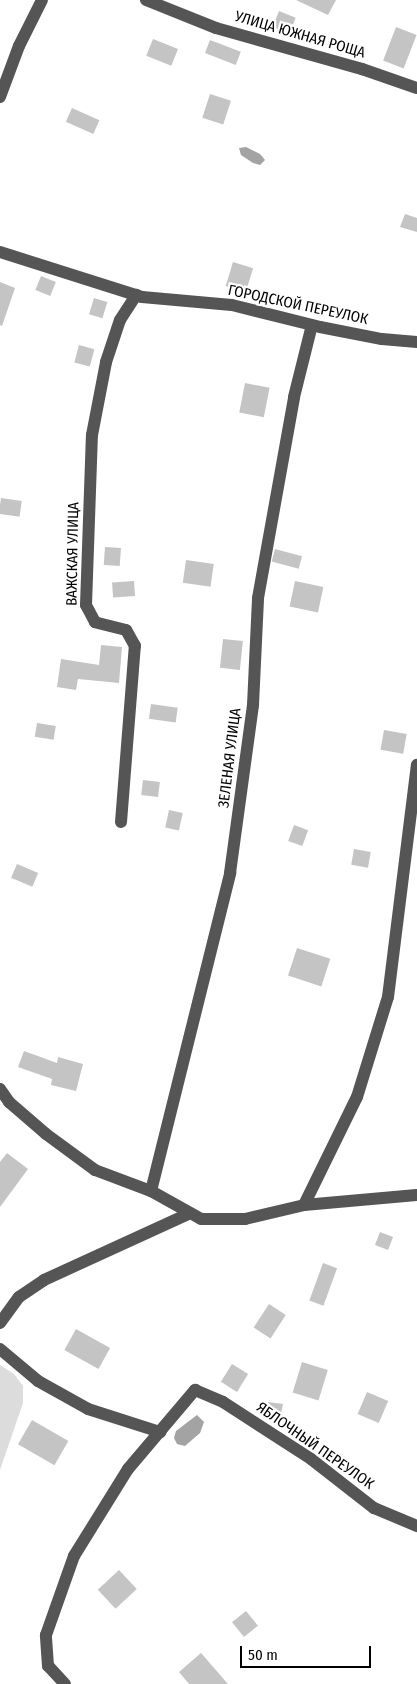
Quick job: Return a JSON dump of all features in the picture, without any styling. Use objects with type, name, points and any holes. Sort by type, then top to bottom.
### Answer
[{"type":"street","points":[[0,97],[19,46],[42,0]]},
{"type":"street","name":"УЛИЦА ЮЖНАЯ РОЩА","points":[[146,0],[216,28],[362,69],[417,88]]},
{"type":"street","name":"ГОРОДСКОЙ ПЕРЕУЛОК","points":[[0,252],[136,295],[232,305],[312,325],[382,339],[417,342]]},
{"type":"street","name":"ВАЖСКАЯ УЛИЦА","points":[[120,822],[135,646],[126,630],[95,622],[86,605],[92,434],[106,362],[120,320],[136,295]]},
{"type":"street","name":"ЗЕЛЕНАЯ УЛИЦА","points":[[151,1191],[230,873],[253,705],[258,598],[294,396],[312,325]]},
{"type":"street","points":[[304,1205],[357,1097],[388,997],[417,765]]},
{"type":"street","points":[[0,1089],[9,1102],[46,1134],[95,1170],[151,1191],[188,1214],[201,1219],[245,1219],[304,1205],[417,1195]]},
{"type":"street","points":[[0,1323],[19,1297],[44,1280],[188,1214]]},
{"type":"street","points":[[0,1349],[38,1381],[88,1410],[160,1432],[128,1468],[74,1556],[46,1635],[48,1666],[65,1684]]},
{"type":"street","name":"ЯБЛОЧНЫЙ ПЕРЕУЛОК","points":[[160,1432],[194,1390],[223,1402],[311,1459],[374,1508],[417,1526]]},
{"type":"shaded area","points":[[246,147],[260,154],[265,160],[260,165],[241,155],[239,148]]},
{"type":"shaded area","points":[[0,1365],[14,1374],[23,1386],[23,1403],[0,1470]]},
{"type":"shaded area","points":[[197,1415],[204,1422],[200,1433],[185,1446],[177,1444],[174,1438],[176,1431]]},
{"type":"building","points":[[296,0],[336,0],[328,15]]},
{"type":"building","points":[[279,11],[296,18],[289,34],[273,27]]},
{"type":"building","points":[[396,27],[417,35],[404,68],[383,61]]},
{"type":"building","points":[[153,39],[178,49],[171,66],[146,56]]},
{"type":"building","points":[[210,40],[241,52],[236,65],[205,53]]},
{"type":"building","points":[[210,94],[231,101],[223,125],[202,118]]},
{"type":"building","points":[[72,108],[99,120],[93,134],[66,122]]},
{"type":"building","points":[[405,214],[417,218],[417,232],[400,227]]},
{"type":"building","points":[[233,262],[253,268],[246,292],[226,286]]},
{"type":"building","points":[[41,276],[56,282],[50,296],[35,290]]},
{"type":"building","points":[[0,282],[15,288],[2,326],[0,325]]},
{"type":"building","points":[[94,298],[107,302],[102,318],[89,314]]},
{"type":"building","points":[[79,345],[94,349],[90,367],[74,362]]},
{"type":"building","points":[[245,383],[270,388],[264,417],[239,412]]},
{"type":"building","points":[[1,498],[22,501],[20,517],[0,514]]},
{"type":"building","points":[[105,547],[121,548],[120,566],[104,565]]},
{"type":"building","points":[[275,549],[302,556],[299,569],[272,562]]},
{"type":"building","points":[[186,560],[214,564],[211,587],[183,583]]},
{"type":"building","points":[[134,581],[135,596],[113,597],[112,583]]},
{"type":"building","points":[[295,581],[323,587],[318,612],[290,606]]},
{"type":"building","points":[[223,639],[243,641],[240,670],[220,668]]},
{"type":"building","points":[[101,645],[122,647],[119,683],[78,679],[76,690],[57,687],[61,659],[99,665]]},
{"type":"building","points":[[151,704],[178,708],[176,723],[149,719]]},
{"type":"building","points":[[37,723],[56,726],[54,740],[35,737]]},
{"type":"building","points":[[384,730],[407,734],[403,754],[381,750]]},
{"type":"building","points":[[143,780],[160,782],[158,797],[141,795]]},
{"type":"building","points":[[169,810],[183,813],[179,831],[165,828]]},
{"type":"building","points":[[294,825],[308,830],[302,846],[288,841]]},
{"type":"building","points":[[354,849],[371,852],[368,868],[351,865]]},
{"type":"building","points":[[17,864],[38,873],[32,887],[11,878]]},
{"type":"building","points":[[297,948],[330,959],[321,986],[288,976]]},
{"type":"building","points":[[24,1051],[57,1063],[58,1057],[83,1064],[76,1091],[51,1085],[52,1079],[18,1067]]},
{"type":"building","points":[[7,1153],[28,1169],[0,1207],[0,1162]]},
{"type":"building","points":[[380,1232],[393,1237],[388,1250],[375,1245]]},
{"type":"building","points":[[323,1263],[337,1268],[323,1306],[309,1301]]},
{"type":"building","points":[[269,1304],[286,1315],[271,1338],[254,1327]]},
{"type":"building","points":[[76,1329],[110,1348],[98,1369],[64,1350]]},
{"type":"building","points":[[302,1362],[328,1370],[318,1400],[293,1393]]},
{"type":"building","points":[[232,1364],[248,1374],[237,1392],[221,1382]]},
{"type":"building","points":[[367,1392],[388,1401],[379,1423],[358,1414]]},
{"type":"building","points":[[268,1402],[283,1404],[279,1423],[265,1419]]},
{"type":"building","points":[[32,1420],[68,1441],[54,1465],[18,1444]]},
{"type":"building","points":[[119,1570],[137,1589],[116,1609],[98,1590]]},
{"type":"building","points":[[246,1611],[258,1626],[244,1637],[232,1622]]},
{"type":"building","points":[[201,1653],[228,1684],[189,1684],[179,1672]]}]
